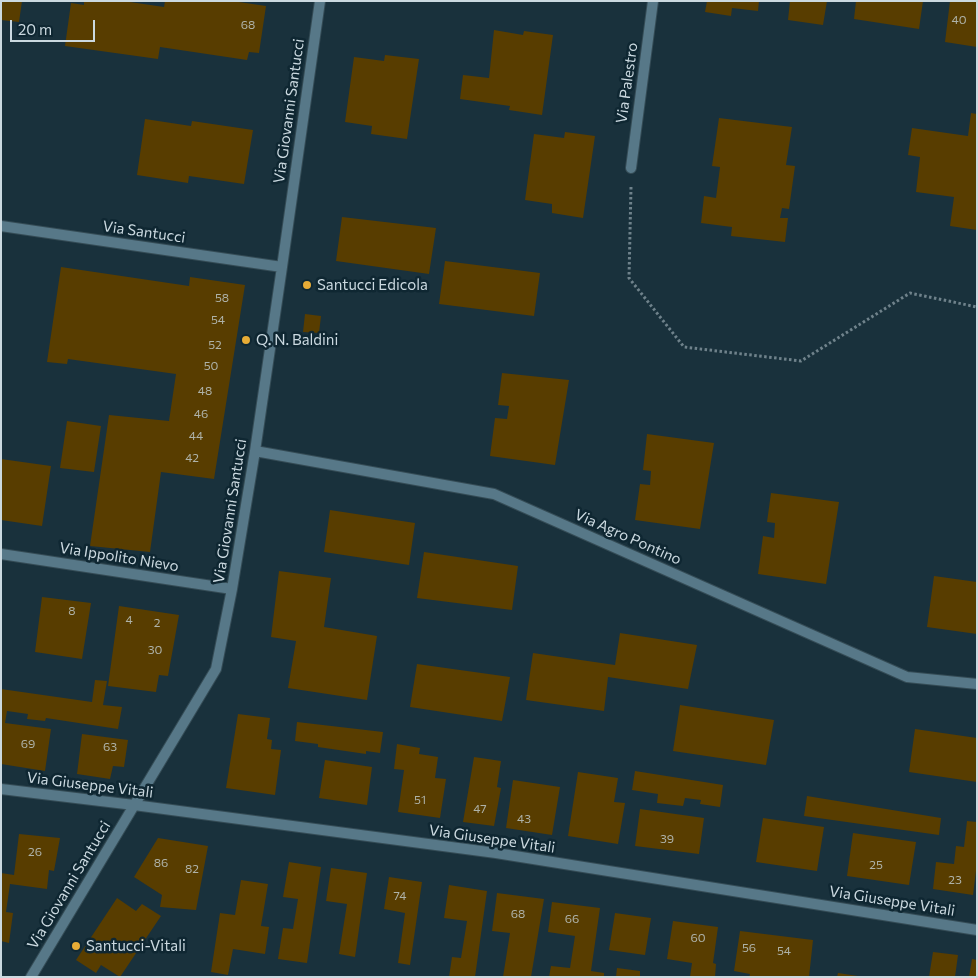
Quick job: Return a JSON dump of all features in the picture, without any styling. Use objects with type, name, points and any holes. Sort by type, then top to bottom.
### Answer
[{"type":"street","name":"Via Giovanni Santucci","points":[[31,977],[216,669],[232,589],[255,451],[320,1]]},
{"type":"street","name":"Via Palestro","points":[[631,168],[653,1]]},
{"type":"street","name":"Via Santucci","points":[[1,226],[282,267]]},
{"type":"street","name":"Via Agro Pontino","points":[[255,451],[494,494],[907,678],[977,684]]},
{"type":"street","name":"Via Ippolito Nievo","points":[[1,554],[232,589]]},
{"type":"street","name":"Via Giuseppe Vitali","points":[[1,789],[496,854],[977,930]]},
{"type":"path","points":[[631,168],[628,278],[684,347],[801,361],[910,293],[977,307]]},
{"type":"building","points":[[1,1],[22,1],[19,22],[1,20]]},
{"type":"building","points":[[84,1],[123,1],[164,7],[165,1],[232,1],[266,6],[259,53],[249,52],[247,60],[160,47],[158,59],[65,46],[71,3],[84,5]]},
{"type":"building","points":[[707,1],[759,1],[758,11],[732,8],[731,16],[705,12]]},
{"type":"building","points":[[790,1],[827,1],[823,25],[788,20]]},
{"type":"building","points":[[856,1],[923,1],[919,29],[854,19]]},
{"type":"building","points":[[950,1],[977,1],[977,47],[945,42]]},
{"type":"building","points":[[494,30],[523,35],[524,31],[553,35],[542,115],[509,110],[510,106],[460,99],[463,75],[489,78]]},
{"type":"building","points":[[385,55],[419,59],[407,139],[371,134],[372,126],[345,122],[354,57],[384,61]]},
{"type":"building","points":[[971,113],[977,114],[977,230],[950,226],[954,197],[916,192],[920,157],[908,155],[912,128],[968,136]]},
{"type":"building","points":[[719,118],[792,127],[786,165],[795,166],[789,209],[782,208],[780,218],[788,218],[785,242],[731,236],[732,227],[701,223],[704,196],[716,198],[720,167],[712,166]]},
{"type":"building","points":[[145,119],[191,126],[192,121],[253,130],[244,184],[189,176],[188,183],[137,175]]},
{"type":"building","points":[[565,132],[595,136],[583,218],[552,213],[552,204],[525,200],[534,134],[564,138]]},
{"type":"building","points":[[342,217],[436,228],[429,274],[336,261]]},
{"type":"building","points":[[445,261],[540,273],[534,316],[439,304]]},
{"type":"building","points":[[61,267],[189,286],[190,277],[245,285],[214,479],[161,472],[150,552],[90,546],[109,415],[169,421],[176,374],[68,359],[67,364],[47,362]]},
{"type":"building","points":[[305,314],[321,316],[319,333],[303,332]]},
{"type":"building","points":[[502,373],[569,380],[555,465],[490,456],[495,418],[507,419],[509,406],[498,405]]},
{"type":"building","points":[[67,421],[101,426],[94,472],[60,468]]},
{"type":"building","points":[[647,434],[714,443],[700,529],[635,520],[640,484],[650,485],[651,471],[643,470]]},
{"type":"building","points":[[1,459],[51,466],[42,526],[1,520]]},
{"type":"building","points":[[771,493],[839,502],[826,584],[758,574],[763,536],[774,538],[775,523],[767,522]]},
{"type":"building","points":[[330,510],[415,523],[409,565],[324,552]]},
{"type":"building","points":[[424,552],[518,566],[512,610],[417,598]]},
{"type":"building","points":[[279,571],[331,578],[324,627],[377,636],[367,700],[288,688],[296,641],[271,637]]},
{"type":"building","points":[[934,576],[977,582],[977,634],[927,627]]},
{"type":"building","points":[[42,597],[91,603],[82,659],[35,652]]},
{"type":"building","points":[[119,606],[179,615],[168,676],[159,675],[156,692],[108,686]]},
{"type":"building","points":[[620,633],[697,645],[688,689],[608,677],[604,711],[526,700],[533,653],[615,665]]},
{"type":"building","points":[[417,664],[510,677],[502,721],[410,707]]},
{"type":"building","points":[[95,680],[107,681],[103,705],[122,707],[118,729],[46,718],[45,721],[27,719],[28,714],[7,711],[5,723],[51,729],[45,771],[1,764],[1,689],[92,702]]},
{"type":"building","points":[[680,705],[774,720],[766,765],[673,751]]},
{"type":"building","points":[[238,714],[270,718],[267,739],[272,740],[271,749],[281,750],[275,795],[226,788]]},
{"type":"building","points":[[297,722],[383,732],[380,753],[366,751],[366,754],[318,747],[318,744],[295,741]]},
{"type":"building","points":[[915,729],[977,738],[977,782],[909,772]]},
{"type":"building","points":[[82,734],[128,740],[124,767],[113,766],[110,779],[77,774]]},
{"type":"building","points":[[397,744],[420,748],[419,754],[438,757],[435,778],[446,779],[440,818],[398,812],[404,770],[394,769]]},
{"type":"building","points":[[474,757],[501,761],[497,787],[501,788],[494,826],[463,822]]},
{"type":"building","points":[[325,760],[372,767],[367,805],[319,798]]},
{"type":"building","points":[[635,771],[723,785],[720,807],[700,804],[701,800],[685,798],[683,806],[657,803],[658,794],[632,790]]},
{"type":"building","points":[[578,772],[618,778],[614,802],[625,803],[618,844],[568,836]]},
{"type":"building","points":[[513,780],[560,787],[552,835],[506,828]]},
{"type":"building","points":[[807,796],[941,818],[939,835],[804,816]]},
{"type":"building","points":[[640,809],[704,818],[699,854],[635,846]]},
{"type":"building","points":[[763,818],[824,827],[817,871],[756,862]]},
{"type":"building","points":[[967,821],[977,822],[977,863],[973,895],[933,889],[936,862],[954,864],[956,846],[964,847]]},
{"type":"building","points":[[853,833],[916,842],[909,885],[847,876]]},
{"type":"building","points":[[19,834],[60,838],[54,871],[49,870],[47,889],[10,884],[6,912],[13,913],[9,943],[1,941],[1,873],[14,875]]},
{"type":"building","points":[[158,838],[208,846],[196,910],[160,907],[162,895],[134,877]]},
{"type":"building","points":[[289,862],[321,867],[307,963],[278,959],[283,928],[293,929],[298,899],[283,897]]},
{"type":"building","points":[[331,868],[367,873],[355,957],[339,954],[347,904],[326,901]]},
{"type":"building","points":[[389,877],[422,882],[410,965],[398,963],[405,913],[384,909]]},
{"type":"building","points":[[241,880],[268,884],[261,926],[269,927],[265,954],[233,949],[228,975],[211,972],[220,913],[235,915]]},
{"type":"building","points":[[449,885],[487,891],[475,977],[449,977],[452,957],[461,958],[467,921],[444,918]]},
{"type":"building","points":[[497,893],[544,899],[531,977],[503,977],[510,933],[492,931]]},
{"type":"building","points":[[117,898],[136,911],[142,904],[161,916],[120,977],[101,965],[96,973],[76,960]]},
{"type":"building","points":[[552,902],[600,908],[591,971],[604,973],[604,977],[549,977],[551,966],[570,968],[575,936],[548,932]]},
{"type":"building","points":[[615,913],[651,918],[645,955],[609,950]]},
{"type":"building","points":[[673,921],[718,927],[713,963],[716,964],[715,977],[690,977],[692,963],[667,959]]},
{"type":"building","points":[[740,931],[813,940],[809,977],[749,977],[750,974],[734,971]]},
{"type":"building","points":[[933,952],[958,955],[955,977],[929,977]]},
{"type":"building","points":[[972,959],[977,960],[977,977],[969,977]]},
{"type":"building","points":[[617,968],[640,971],[640,977],[616,977]]},
{"type":"building","points":[[838,973],[858,976],[858,977],[837,977]]},
{"type":"place","name":"Santucci Edicola","points":[[307,285]]},
{"type":"place","name":"Q. N. Baldini","points":[[246,340]]},
{"type":"place","name":"Santucci-Vitali","points":[[76,946]]}]
